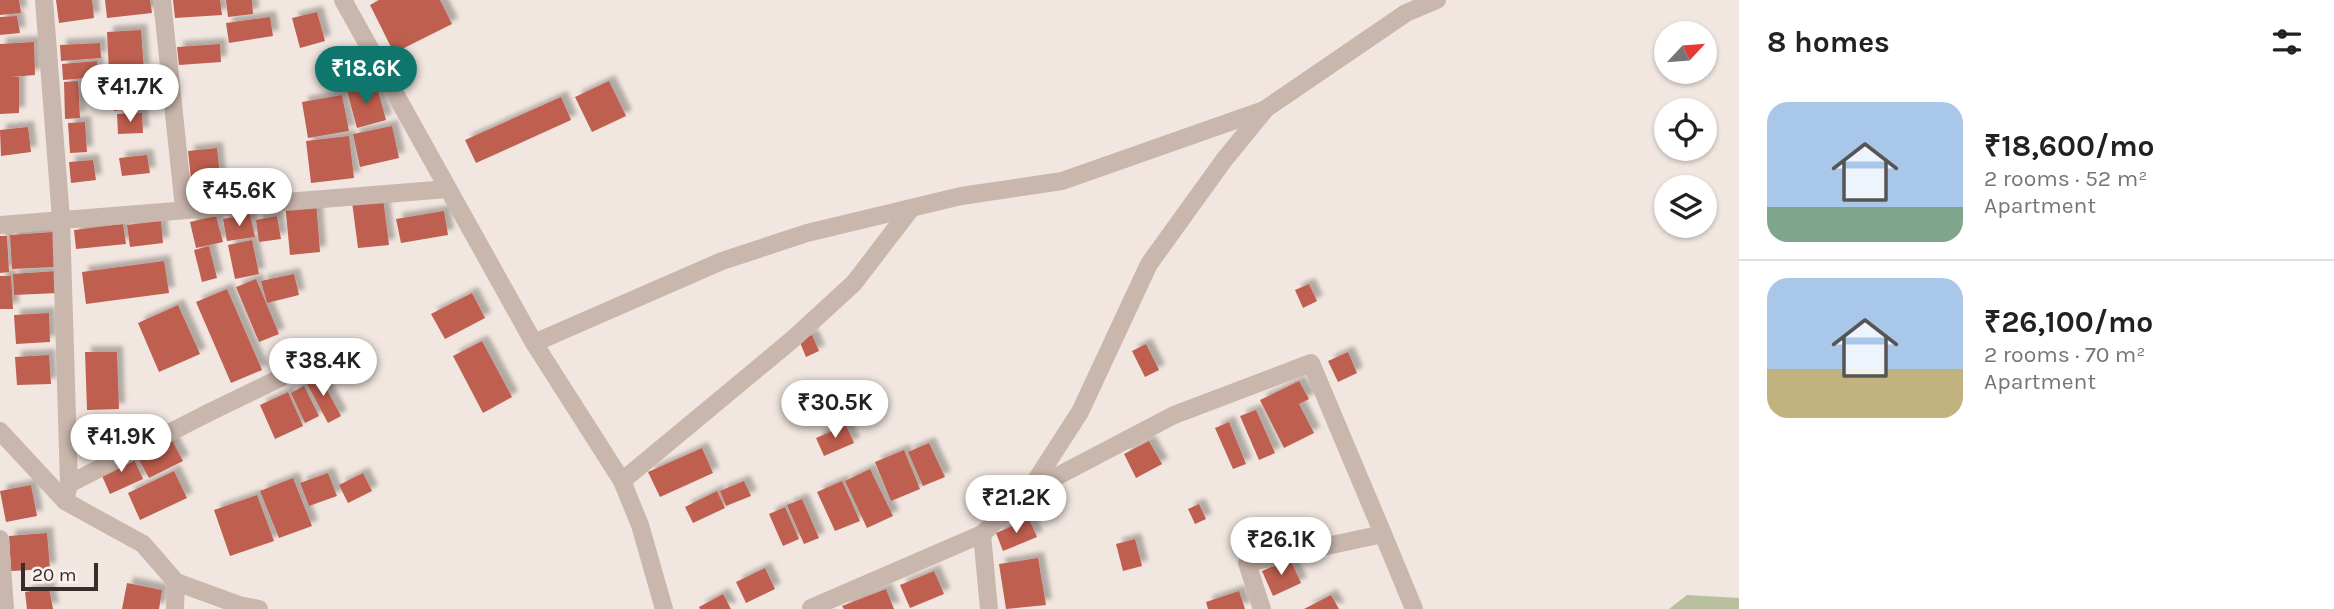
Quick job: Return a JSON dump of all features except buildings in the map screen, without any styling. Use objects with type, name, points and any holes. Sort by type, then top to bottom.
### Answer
[{"type":"street","points":[[44,0],[61,219],[67,493]]},
{"type":"street","points":[[162,0],[184,208]]},
{"type":"street","points":[[343,0],[534,343],[622,481],[640,525],[664,609]]},
{"type":"street","points":[[534,343],[722,261],[807,233],[961,196],[1062,181],[1265,110],[1406,13],[1437,0]]},
{"type":"street","points":[[811,608],[982,534],[1029,491],[1080,412],[1149,264],[1224,160],[1265,110]]},
{"type":"street","points":[[0,225],[184,208],[448,189]]},
{"type":"street","points":[[622,481],[793,339],[854,283],[910,210]]},
{"type":"street","points":[[67,493],[210,411],[338,351]]},
{"type":"street","points":[[1029,491],[1174,415],[1311,363],[1414,609]]},
{"type":"street","points":[[0,431],[67,493],[143,544],[176,582],[239,605],[259,609]]},
{"type":"street","points":[[982,534],[989,609]]},
{"type":"street","points":[[1262,609],[1247,563],[1383,534]]},
{"type":"street","points":[[0,539],[5,609]]},
{"type":"street","points":[[175,609],[176,582]]},
{"type":"green space","points":[[1687,595],[1739,598],[1739,609],[1669,609]]}]
